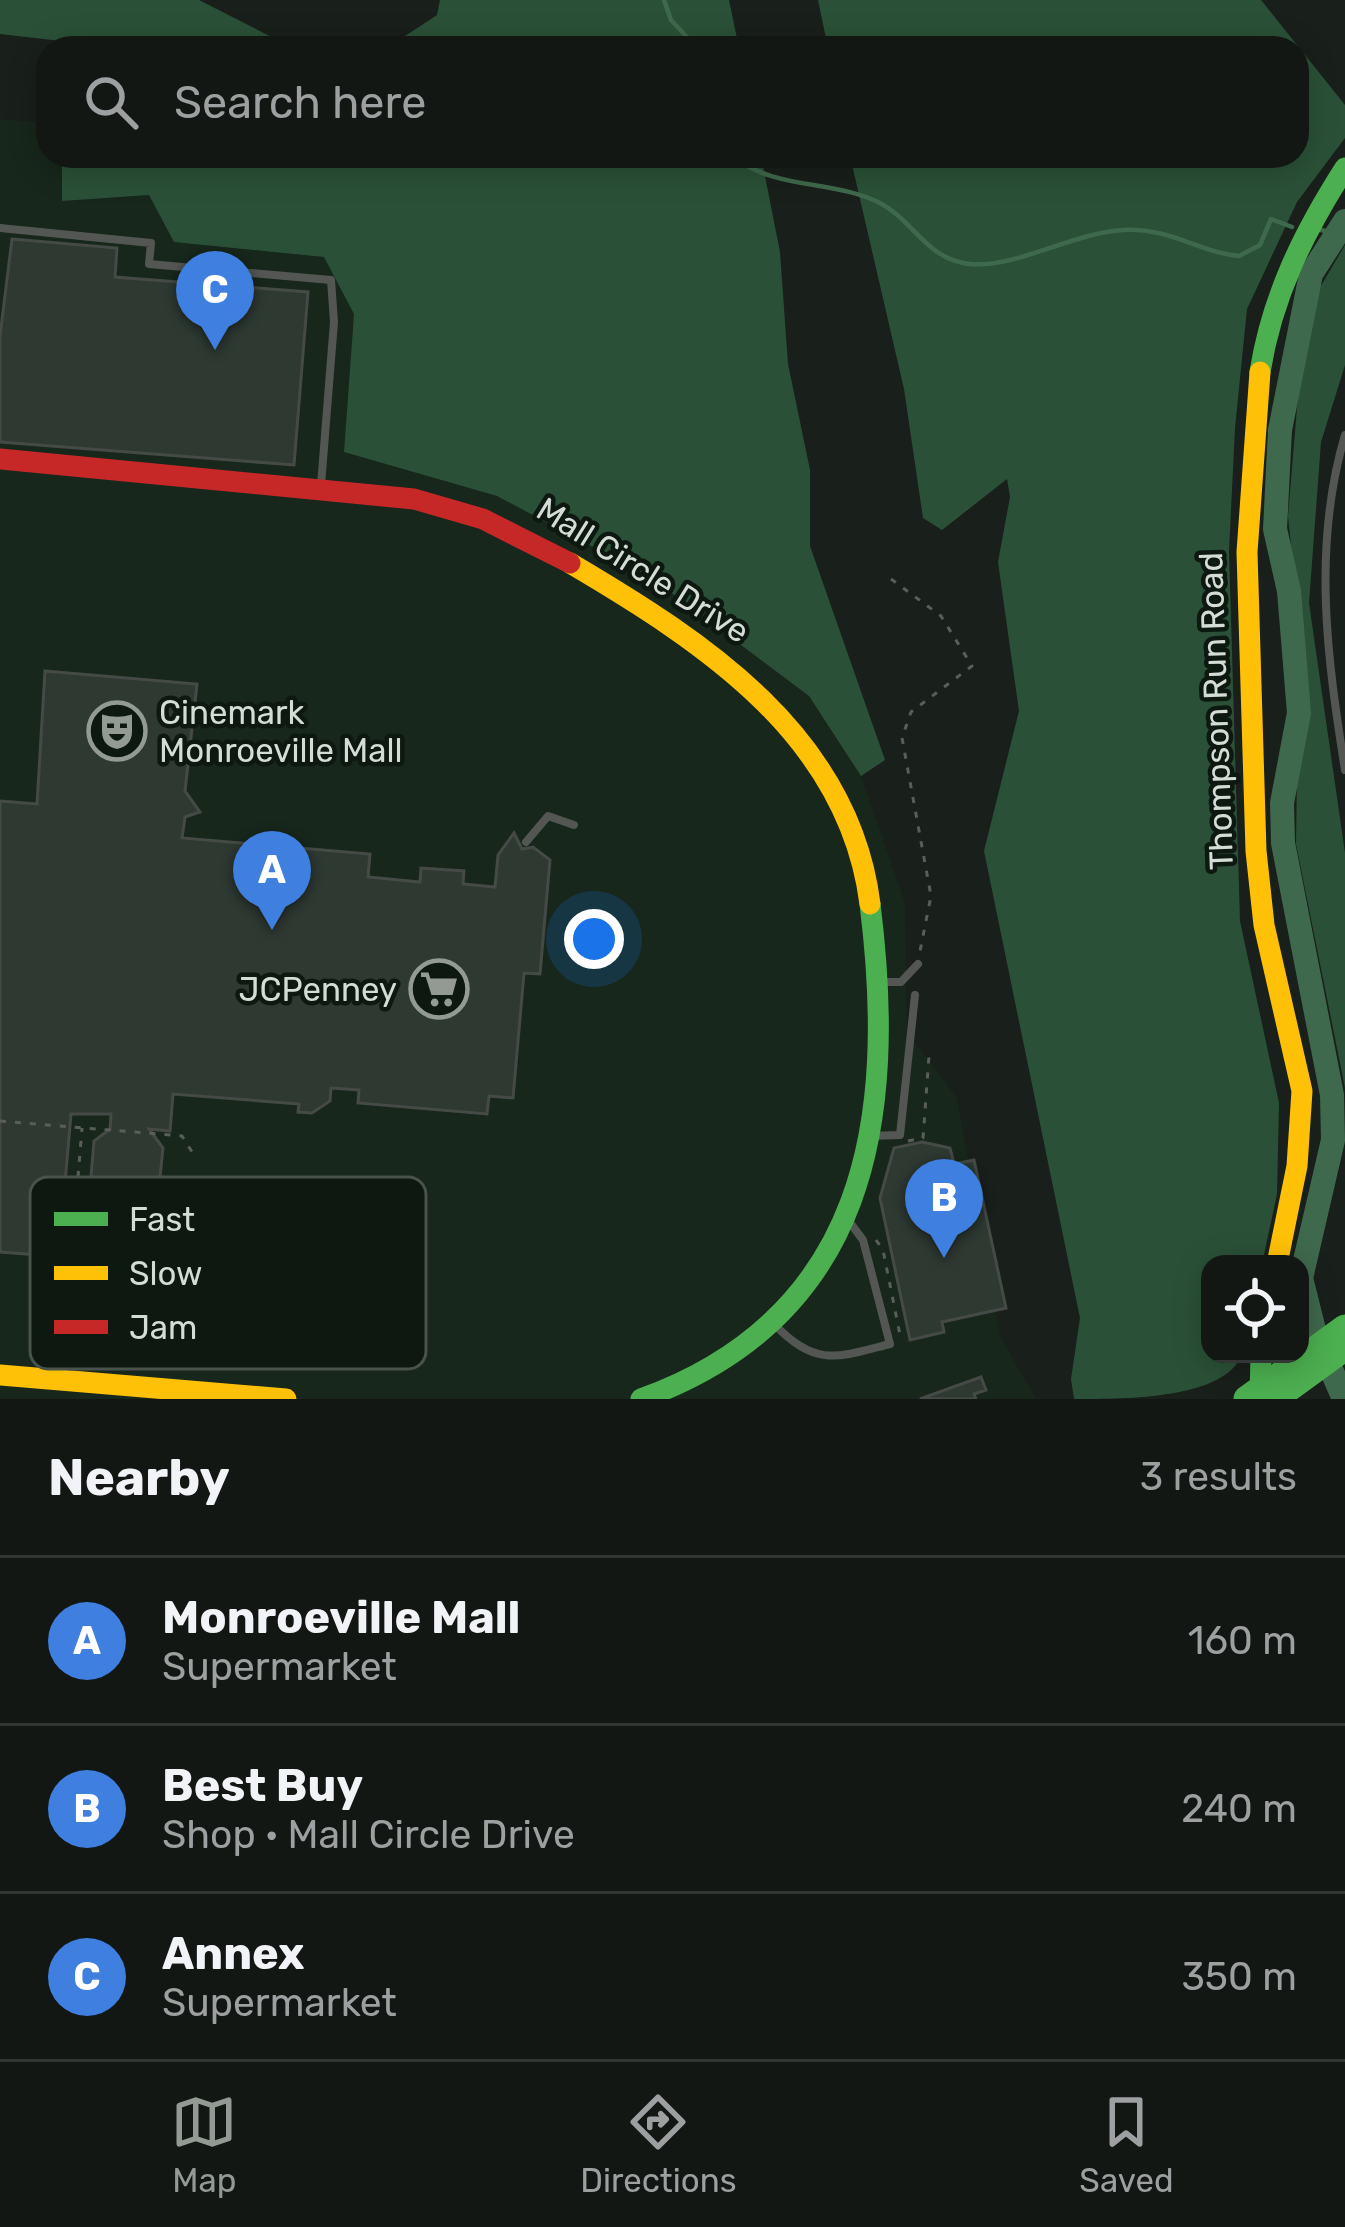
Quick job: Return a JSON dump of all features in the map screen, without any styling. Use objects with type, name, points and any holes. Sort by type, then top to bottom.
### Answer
[{"type":"main road","name":"Thompson Run Road","points":[[1278,1255],[1298,1166],[1302,1109],[1299,1067],[1259,886],[1246,490],[1264,350],[1280,284],[1311,215],[1345,169]]},
{"type":"main road","name":"Mall Circle Drive","points":[[0,459],[434,502],[519,535],[683,631],[760,690],[806,743],[847,818],[872,895],[880,982],[859,1226],[775,1325],[711,1371],[641,1399]]},
{"type":"main road","points":[[1246,1399],[1345,1328]]},
{"type":"main road","points":[[1279,1399],[1345,1351]]},
{"type":"main road","points":[[1260,1399],[1261,1363]]},
{"type":"main road","points":[[0,1375],[111,1391],[286,1399]]},
{"type":"lane","points":[[0,228],[151,243],[149,264],[332,280],[334,322],[320,488]]},
{"type":"lane","points":[[1345,435],[1332,487],[1323,595],[1345,770]]},
{"type":"lane","points":[[526,842],[548,816],[574,825]]},
{"type":"lane","points":[[880,982],[901,982],[918,964]]},
{"type":"lane","points":[[868,1136],[900,1135],[915,995]]},
{"type":"lane","points":[[775,1325],[814,1355],[830,1359],[890,1344],[859,1226]]},
{"type":"path","points":[[891,579],[941,616],[970,655],[972,667],[911,712],[902,738],[931,896],[918,964]]},
{"type":"path","points":[[904,1142],[923,1138],[929,1056]]},
{"type":"path","points":[[0,1121],[182,1136],[194,1155]]},
{"type":"path","points":[[78,1177],[82,1128]]},
{"type":"path","points":[[859,1226],[883,1250],[902,1340]]},
{"type":"shaded area","points":[[0,119],[36,122],[36,168],[62,168],[63,201],[150,195],[174,242],[324,257],[354,314],[344,452],[497,496],[653,579],[809,696],[861,776],[905,903],[907,1032],[957,1098],[1000,1336],[1036,1399],[0,1399]]},
{"type":"green space","points":[[0,0],[199,0],[270,36],[36,38],[0,34]]},
{"type":"green space","points":[[440,0],[729,0],[736,36],[405,36],[437,15]]},
{"type":"green space","points":[[818,0],[1261,0],[1290,36],[826,36]]},
{"type":"green space","points":[[1309,60],[1345,105],[1345,138],[1297,202],[1247,309],[1229,551],[1240,921],[1279,1103],[1277,1194],[1264,1255],[1201,1255],[1201,1363],[1236,1363],[1216,1380],[1196,1388],[1146,1397],[1074,1399],[1071,1379],[1080,1318],[984,851],[1019,711],[998,562],[1010,497],[1007,479],[942,530],[923,518],[904,389],[853,168],[1309,168]]},
{"type":"green space","points":[[62,168],[763,168],[780,252],[788,364],[810,470],[810,546],[885,760],[861,776],[809,696],[653,579],[497,496],[344,452],[354,314],[324,257],[174,242],[149,195],[62,201]]},
{"type":"green space","points":[[1345,245],[1345,365],[1321,442],[1309,603],[1345,853],[1345,1088],[1296,844],[1297,778],[1309,718],[1288,516],[1299,384],[1315,296]]},
{"type":"building","points":[[12,239],[117,248],[115,277],[308,292],[294,465],[0,442],[0,336]]},
{"type":"building","points":[[45,671],[197,684],[185,791],[200,812],[185,817],[182,838],[370,854],[368,877],[420,882],[421,868],[464,871],[463,884],[495,887],[498,855],[514,833],[522,849],[533,847],[550,860],[540,974],[524,973],[513,1098],[489,1096],[487,1114],[358,1103],[359,1090],[331,1088],[330,1101],[312,1113],[298,1112],[299,1104],[173,1094],[170,1131],[149,1129],[163,1148],[160,1177],[91,1177],[94,1141],[110,1129],[111,1114],[71,1114],[66,1177],[30,1177],[30,1254],[0,1252],[0,801],[37,804]]},
{"type":"building","points":[[922,1142],[950,1148],[954,1164],[974,1160],[1006,1308],[942,1322],[944,1332],[910,1340],[880,1198],[894,1148]]},
{"type":"building","points":[[981,1377],[986,1390],[974,1394],[976,1399],[920,1399]]},
{"type":"waterway","points":[[664,0],[671,20],[686,36]]},
{"type":"waterway","points":[[751,168],[880,203],[942,255],[970,264],[1007,261],[1123,230],[1155,232],[1239,256],[1260,245],[1271,219],[1292,227]]},
{"type":"waterway","points":[[1344,1399],[1314,1330],[1301,1278],[1333,1140],[1332,1095],[1283,843],[1282,803],[1299,713],[1289,591],[1275,529],[1280,430],[1311,274],[1345,221]]},
{"type":"waterway","points":[[1318,229],[1335,234]]},
{"type":"traffic: fast","points":[[1260,372],[1292,266],[1345,168]]},
{"type":"traffic: fast","points":[[641,1399],[717,1363],[776,1317],[820,1263],[851,1202],[869,1134],[878,1061],[870,904]]},
{"type":"traffic: fast","points":[[1247,1399],[1345,1328]]},
{"type":"traffic: fast","points":[[1279,1399],[1345,1351]]},
{"type":"traffic: fast","points":[[1260,1398],[1261,1363]]},
{"type":"traffic: slow","points":[[1260,372],[1247,552],[1256,851],[1264,925],[1302,1091],[1297,1166],[1279,1255]]},
{"type":"traffic: slow","points":[[570,563],[718,661],[801,743],[833,791],[857,844],[870,904]]},
{"type":"traffic: slow","points":[[0,1375],[286,1399]]},
{"type":"traffic: jam","points":[[0,459],[414,499],[483,519],[570,563]]},
{"type":"place","name":"Annex","points":[[215,350]]},
{"type":"place","name":"Cinemark Monroeville Mall","points":[[117,731]]},
{"type":"place","name":"Monroeville Mall","points":[[272,930]]},
{"type":"place","name":"JCPenney","points":[[439,989]]},
{"type":"place","name":"Best Buy","points":[[944,1258]]}]
